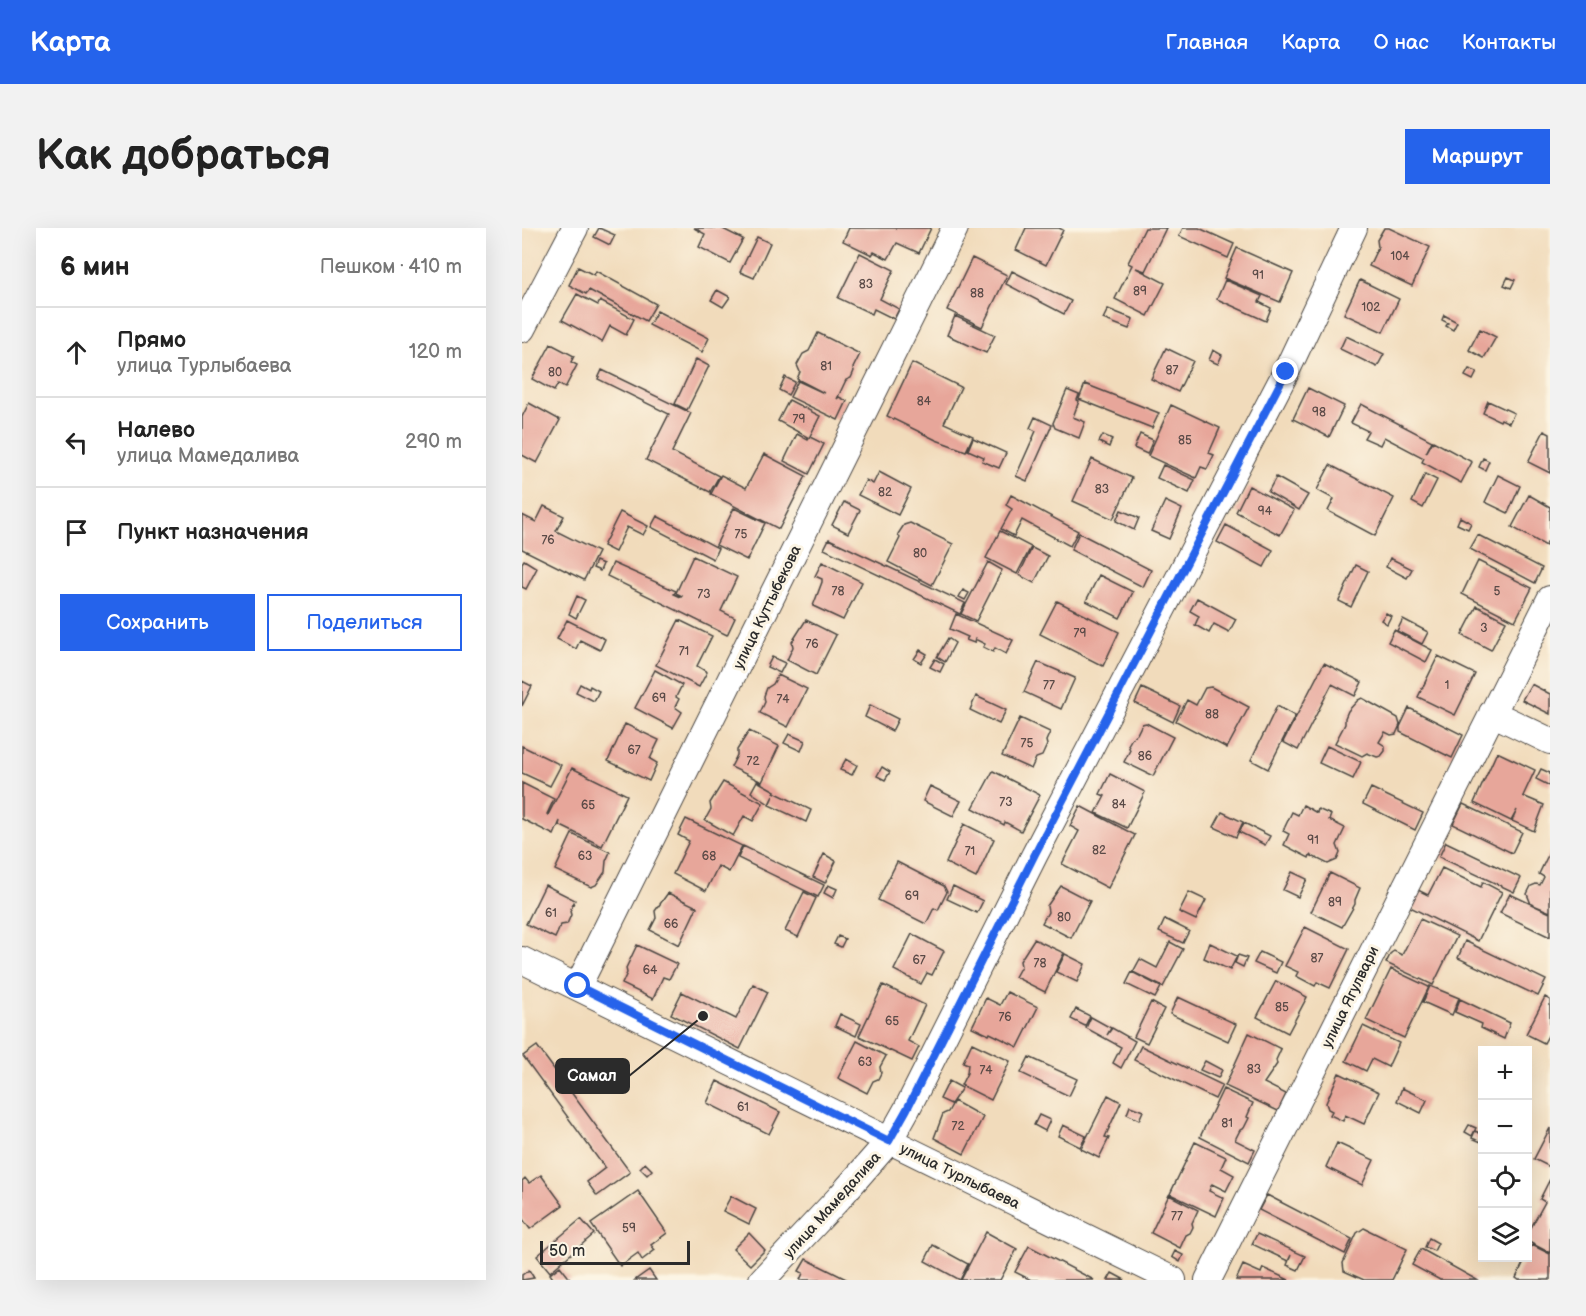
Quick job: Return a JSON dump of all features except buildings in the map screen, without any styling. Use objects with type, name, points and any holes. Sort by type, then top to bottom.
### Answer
[{"type":"street","points":[[522,329],[575,228]]},
{"type":"street","name":"улица Куттыбекова","points":[[578,986],[956,228]]},
{"type":"street","name":"улица Мамедалива","points":[[762,1280],[889,1141],[1035,854],[1286,372],[1354,228]]},
{"type":"street","name":"улица Ягулвари","points":[[1208,1280],[1550,599]]},
{"type":"street","points":[[1492,713],[1550,741]]},
{"type":"street","name":"улица Турлыбаева","points":[[522,960],[1173,1280]]},
{"type":"place","name":"Самал","points":[[703,1016]]},
{"type":"route","points":[[578,986],[889,1141],[1035,854],[1286,372]]}]
